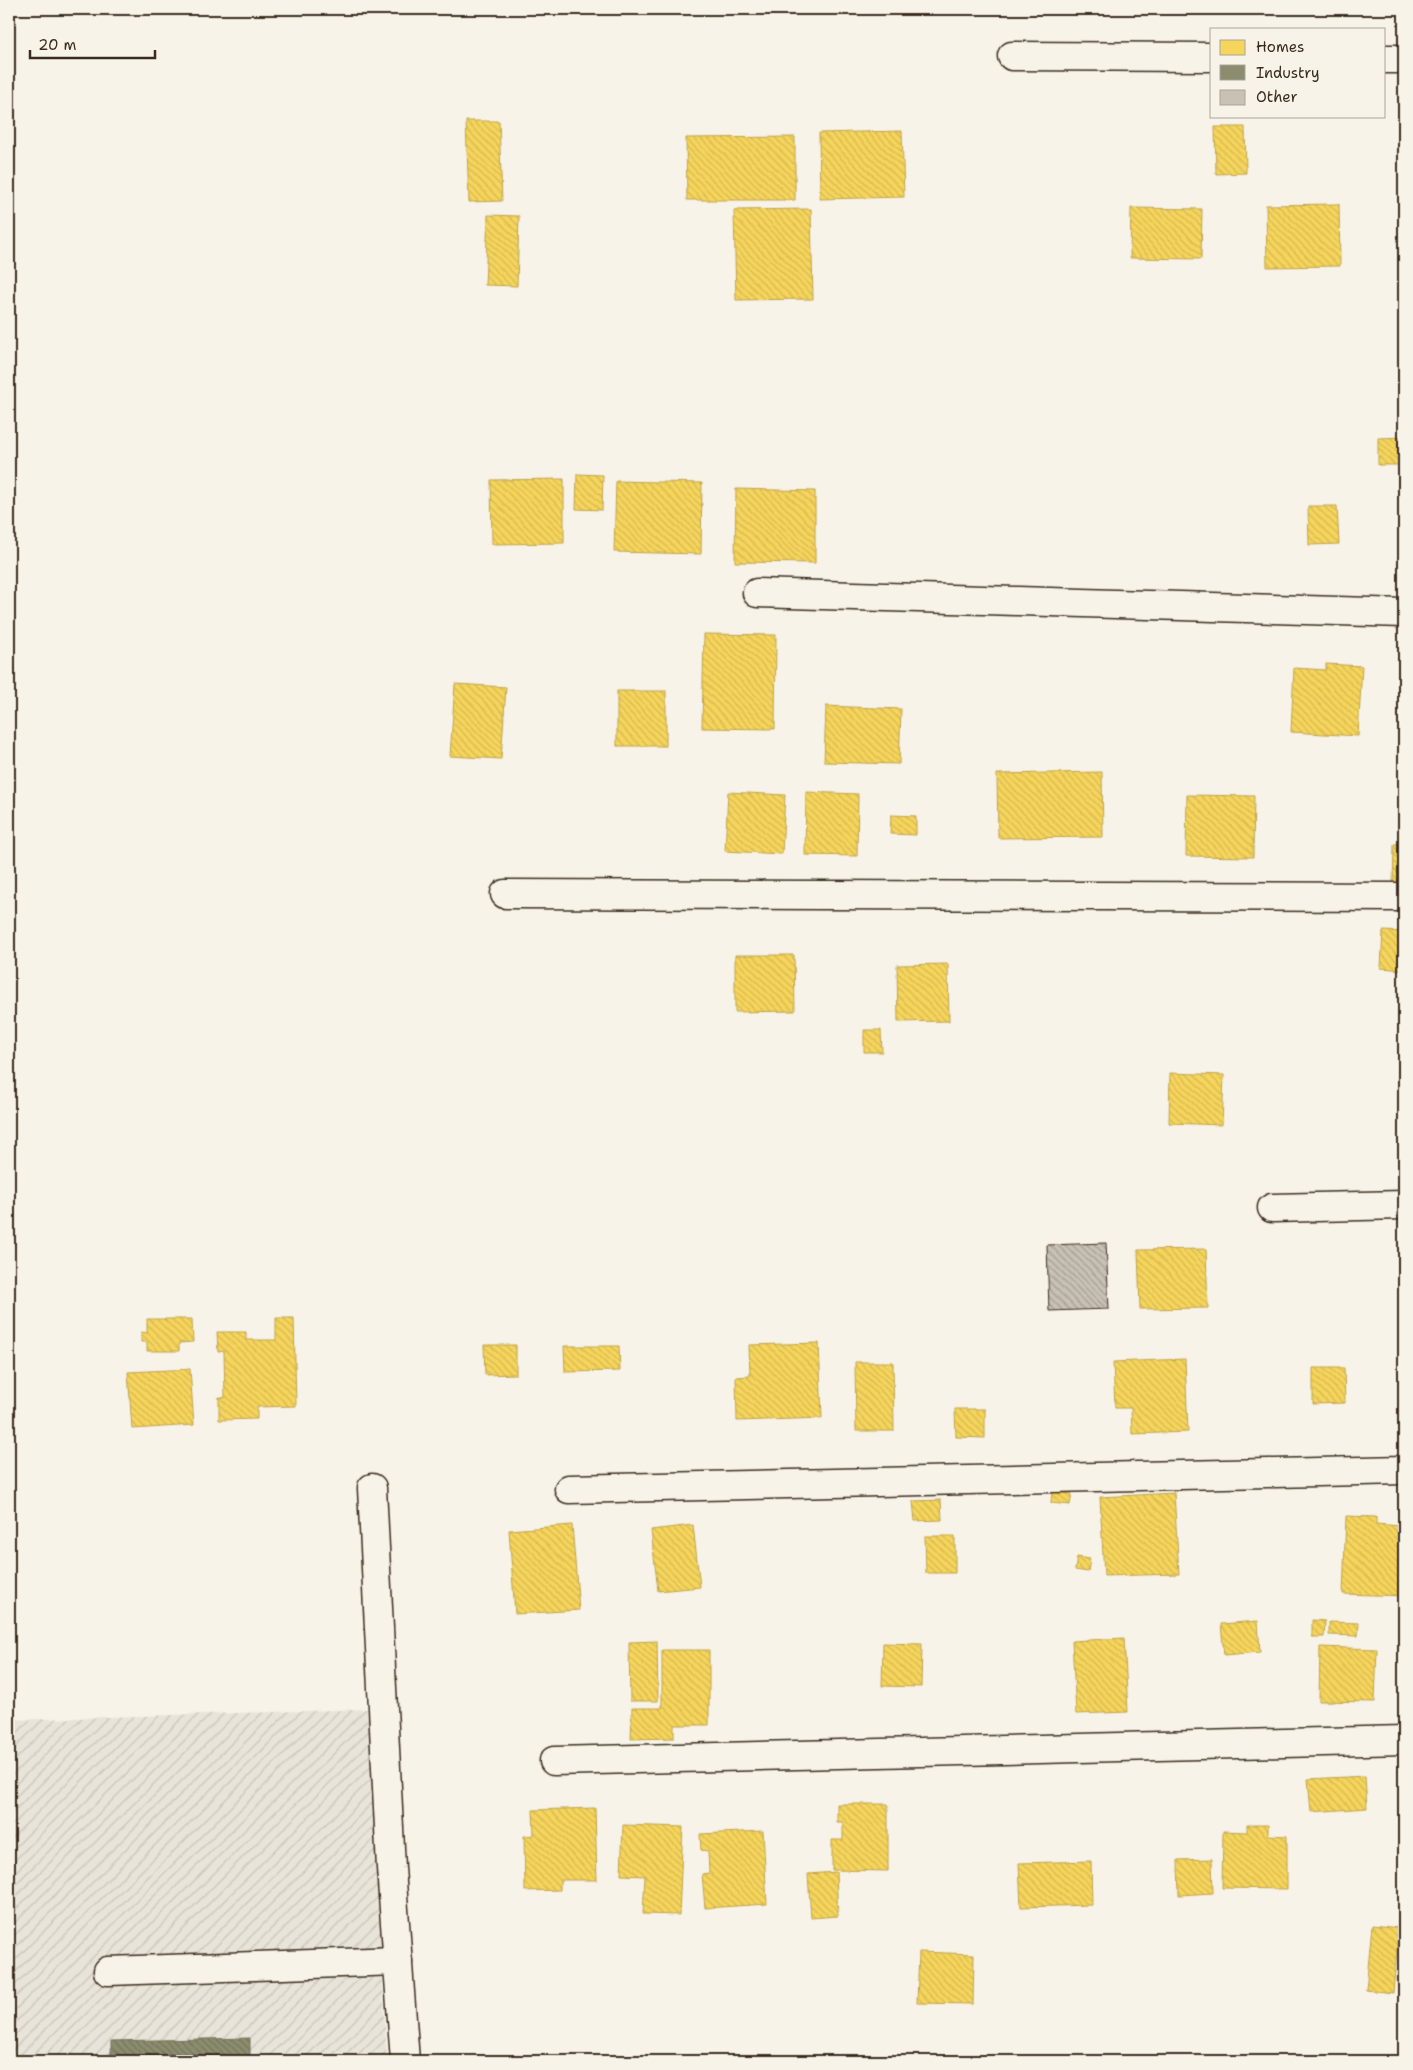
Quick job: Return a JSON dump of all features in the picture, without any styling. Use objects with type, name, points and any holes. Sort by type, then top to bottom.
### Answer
[{"type":"street","points":[[1012,56],[1210,57]]},
{"type":"street","points":[[1386,59],[1404,59]]},
{"type":"street","points":[[756,593],[1404,613]]},
{"type":"street","points":[[505,894],[1404,897]]},
{"type":"street","points":[[1272,1208],[1404,1205]]},
{"type":"street","points":[[569,1489],[1404,1470]]},
{"type":"street","points":[[372,1488],[391,1868],[405,2061]]},
{"type":"street","points":[[554,1761],[1404,1740]]},
{"type":"street","points":[[108,1971],[398,1961]]},
{"type":"shaded area","points":[[368,1709],[387,2061],[9,2061],[9,1720]]},
{"type":"building: Homes","points":[[466,121],[499,121],[502,201],[469,202]]},
{"type":"building: Homes","points":[[1215,127],[1245,127],[1246,173],[1216,174]]},
{"type":"building: Homes","points":[[902,131],[904,197],[820,199],[819,133]]},
{"type":"building: Homes","points":[[795,137],[795,200],[687,200],[686,138]]},
{"type":"building: Homes","points":[[1339,204],[1340,266],[1267,267],[1266,205]]},
{"type":"building: Homes","points":[[1131,208],[1202,209],[1201,259],[1130,258]]},
{"type":"building: Homes","points":[[811,209],[813,299],[736,300],[734,210]]},
{"type":"building: Homes","points":[[488,215],[519,216],[517,286],[485,285]]},
{"type":"building: Homes","points":[[1404,437],[1404,465],[1378,465],[1378,438]]},
{"type":"building: Homes","points":[[577,474],[603,475],[602,510],[576,509]]},
{"type":"building: Homes","points":[[564,479],[564,543],[492,544],[491,480]]},
{"type":"building: Homes","points":[[616,481],[702,483],[701,554],[614,552]]},
{"type":"building: Homes","points":[[736,489],[815,491],[815,563],[735,562]]},
{"type":"building: Homes","points":[[1308,506],[1337,506],[1339,544],[1309,545]]},
{"type":"building: Homes","points":[[704,634],[776,635],[775,729],[702,728]]},
{"type":"building: Homes","points":[[1326,664],[1362,666],[1358,736],[1291,732],[1294,668],[1326,670]]},
{"type":"building: Homes","points":[[455,684],[506,687],[501,759],[450,756]]},
{"type":"building: Homes","points":[[617,691],[666,691],[666,746],[617,746]]},
{"type":"building: Homes","points":[[826,706],[901,709],[899,764],[824,762]]},
{"type":"building: Homes","points":[[1102,772],[1103,837],[998,838],[997,774]]},
{"type":"building: Homes","points":[[728,792],[785,795],[782,854],[725,851]]},
{"type":"building: Homes","points":[[806,792],[858,794],[857,856],[805,855]]},
{"type":"building: Homes","points":[[1187,795],[1254,796],[1253,857],[1186,856]]},
{"type":"building: Homes","points":[[891,815],[916,816],[916,835],[890,834]]},
{"type":"building: Homes","points":[[1394,844],[1404,844],[1404,886],[1393,886]]},
{"type":"building: Homes","points":[[1383,931],[1404,932],[1404,970],[1381,968]]},
{"type":"building: Homes","points":[[735,955],[794,955],[795,1011],[735,1012]]},
{"type":"building: Homes","points":[[948,964],[949,1021],[898,1022],[897,965]]},
{"type":"building: Homes","points":[[864,1030],[881,1030],[882,1052],[864,1052]]},
{"type":"building: Homes","points":[[1170,1073],[1224,1075],[1222,1125],[1169,1123]]},
{"type":"building: Homes","points":[[1206,1249],[1208,1308],[1140,1309],[1138,1250]]},
{"type":"building: Homes","points":[[276,1318],[294,1318],[296,1406],[257,1407],[257,1419],[219,1420],[219,1397],[225,1398],[224,1351],[218,1352],[217,1332],[246,1332],[246,1340],[276,1340]]},
{"type":"building: Homes","points":[[147,1319],[192,1319],[193,1342],[179,1343],[179,1351],[147,1351],[147,1342],[141,1342],[141,1332],[147,1333]]},
{"type":"building: Homes","points":[[819,1343],[822,1418],[737,1421],[736,1377],[750,1376],[749,1345]]},
{"type":"building: Homes","points":[[484,1345],[516,1345],[516,1374],[485,1375]]},
{"type":"building: Homes","points":[[564,1346],[619,1346],[620,1371],[565,1372]]},
{"type":"building: Homes","points":[[1185,1359],[1188,1432],[1132,1434],[1131,1408],[1115,1408],[1113,1362]]},
{"type":"building: Homes","points":[[855,1362],[893,1362],[894,1431],[856,1431]]},
{"type":"building: Homes","points":[[1313,1368],[1344,1368],[1345,1403],[1313,1404]]},
{"type":"building: Homes","points":[[190,1369],[194,1425],[132,1429],[128,1372]]},
{"type":"building: Homes","points":[[955,1409],[985,1409],[985,1438],[956,1437]]},
{"type":"building: Homes","points":[[1052,1492],[1072,1494],[1070,1505],[1051,1503]]},
{"type":"building: Homes","points":[[1174,1493],[1179,1574],[1104,1576],[1100,1497]]},
{"type":"building: Homes","points":[[941,1500],[942,1520],[915,1521],[913,1501]]},
{"type":"building: Homes","points":[[1346,1516],[1376,1517],[1376,1524],[1401,1526],[1402,1518],[1404,1518],[1404,1596],[1343,1594]]},
{"type":"building: Homes","points":[[572,1525],[579,1610],[515,1614],[509,1530]]},
{"type":"building: Homes","points":[[693,1525],[700,1587],[658,1591],[651,1530]]},
{"type":"building: Homes","points":[[925,1536],[955,1536],[955,1573],[926,1573]]},
{"type":"building: Homes","points":[[1077,1557],[1090,1559],[1088,1572],[1075,1570]]},
{"type":"building: Homes","points":[[1312,1620],[1325,1621],[1324,1637],[1312,1637]]},
{"type":"building: Homes","points":[[1258,1621],[1260,1652],[1224,1655],[1221,1624]]},
{"type":"building: Homes","points":[[1329,1622],[1359,1623],[1358,1636],[1329,1635]]},
{"type":"building: Homes","points":[[1124,1638],[1128,1712],[1076,1714],[1072,1641]]},
{"type":"building: Homes","points":[[657,1641],[658,1701],[630,1701],[629,1642]]},
{"type":"building: Homes","points":[[883,1643],[922,1644],[921,1687],[882,1686]]},
{"type":"building: Homes","points":[[1320,1647],[1377,1649],[1375,1702],[1319,1701]]},
{"type":"building: Homes","points":[[662,1650],[709,1650],[709,1725],[674,1725],[674,1738],[631,1739],[632,1708],[662,1708]]},
{"type":"building: Homes","points":[[1365,1776],[1367,1808],[1311,1812],[1308,1779]]},
{"type":"building: Homes","points":[[837,1804],[888,1804],[888,1871],[832,1870],[832,1840],[843,1840],[843,1822],[837,1822]]},
{"type":"building: Homes","points":[[595,1808],[597,1880],[560,1880],[560,1890],[525,1891],[524,1836],[534,1835],[533,1810]]},
{"type":"building: Homes","points":[[623,1825],[683,1827],[679,1915],[643,1914],[645,1876],[621,1875]]},
{"type":"building: Homes","points":[[1247,1825],[1268,1825],[1268,1835],[1287,1836],[1287,1889],[1222,1888],[1223,1831],[1247,1832]]},
{"type":"building: Homes","points":[[763,1831],[767,1904],[705,1908],[702,1874],[709,1873],[708,1851],[701,1850],[700,1834]]},
{"type":"building: Homes","points":[[1212,1859],[1213,1893],[1179,1895],[1178,1860]]},
{"type":"building: Homes","points":[[1091,1861],[1092,1905],[1021,1907],[1019,1863]]},
{"type":"building: Homes","points":[[836,1872],[838,1916],[811,1918],[808,1874]]},
{"type":"building: Homes","points":[[1372,1925],[1399,1928],[1393,1993],[1366,1990]]},
{"type":"building: Homes","points":[[919,1952],[974,1954],[973,2004],[917,2003]]},
{"type":"building: Industry","points":[[250,2038],[250,2061],[111,2061],[111,2041]]},
{"type":"building: Other","points":[[1106,1243],[1109,1309],[1049,1311],[1047,1245]]}]
